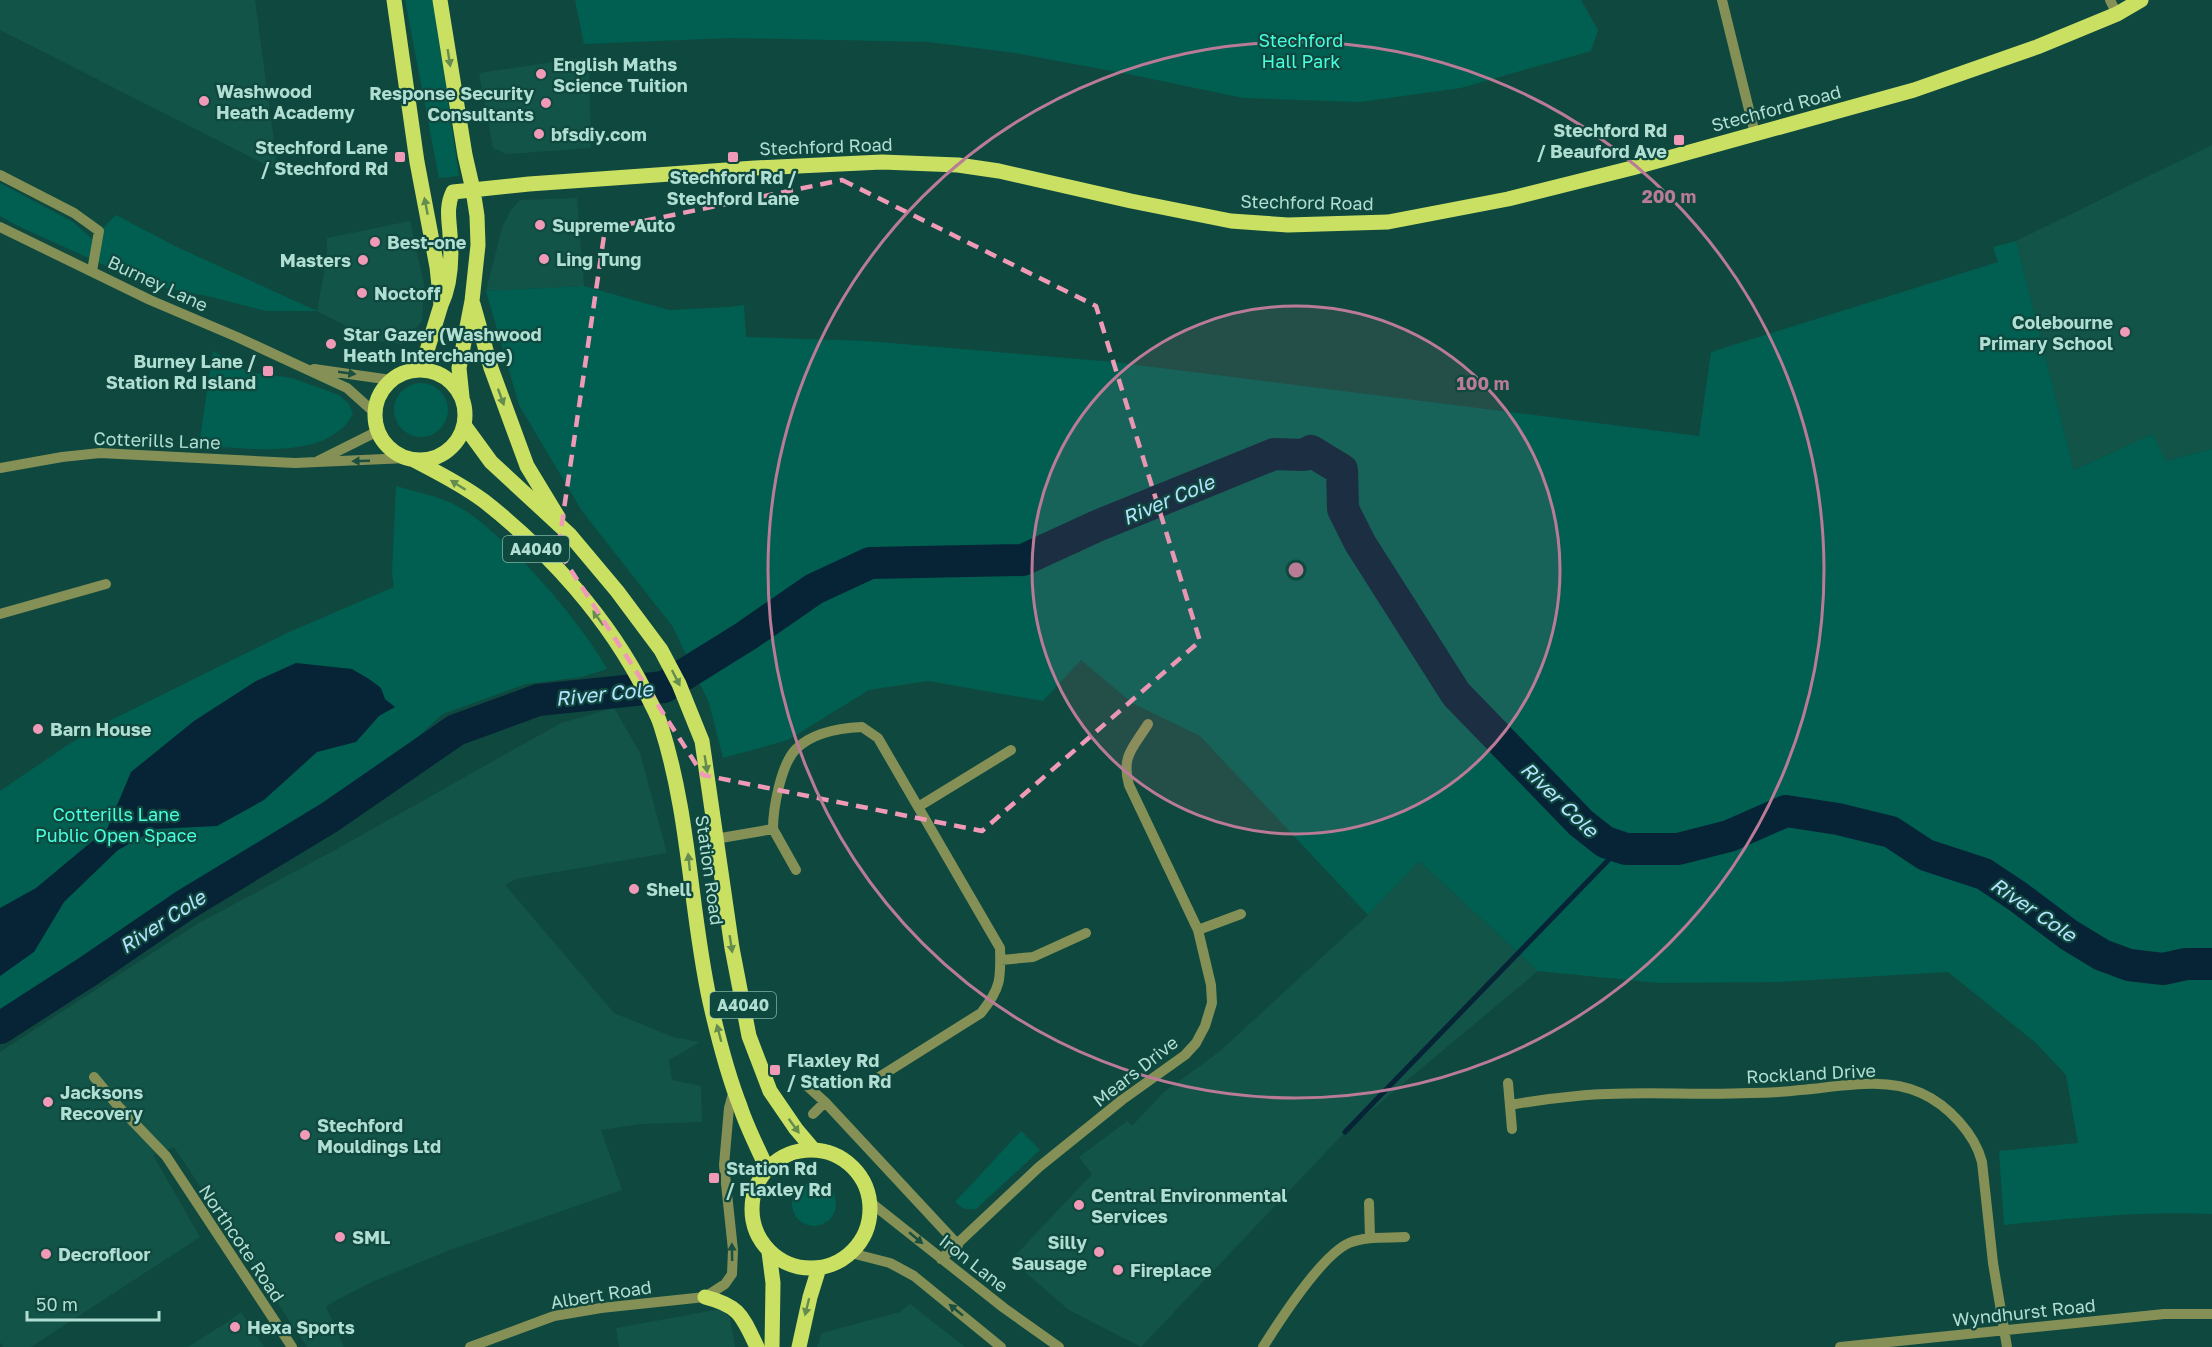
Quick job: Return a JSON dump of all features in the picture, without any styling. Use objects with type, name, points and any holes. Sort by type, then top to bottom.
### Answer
[{"type":"main road","points":[[394,0],[417,162],[437,267],[441,305],[426,354],[417,370]]},
{"type":"main road","points":[[440,0],[465,155],[473,190],[478,245],[472,300],[459,368],[465,411],[464,425],[454,446],[434,458],[411,459],[395,453],[378,431],[375,413],[380,395],[391,381],[403,373],[417,370],[439,374],[448,380],[462,397]]},
{"type":"main road","name":"Stechford Road","points":[[441,305],[449,280],[451,237],[448,213],[453,192],[529,184],[755,168],[882,162],[947,165],[1011,173],[1231,221],[1288,225],[1388,222],[1506,200],[1755,134],[1965,74],[2037,47],[2113,7],[2141,0]]},
{"type":"main road","points":[[472,300],[491,368],[527,466],[570,535]]},
{"type":"main road","name":"A4040","points":[[464,425],[491,462],[570,535]]},
{"type":"main road","name":"Station Road","points":[[411,459],[483,501],[525,537],[569,582],[595,613],[632,666],[661,724],[686,830],[693,894],[710,1002],[734,1090]]},
{"type":"main road","name":"Station Road","points":[[570,535],[630,607],[661,650],[679,684],[702,741],[715,839]]},
{"type":"main road","name":"A4040","points":[[715,839],[749,1036],[770,1091],[813,1149]]},
{"type":"main road","name":"A4040","points":[[734,1090],[767,1169]]},
{"type":"main road","points":[[813,1149],[833,1154],[851,1165],[864,1182],[870,1202],[867,1230],[851,1253],[836,1263],[819,1268],[801,1268],[784,1263],[769,1252],[756,1233],[751,1211],[755,1188],[767,1169],[780,1158],[796,1151],[813,1149]]},
{"type":"main road","points":[[769,1252],[773,1283],[772,1347]]},
{"type":"main road","points":[[799,1347],[807,1307],[819,1268]]},
{"type":"main road","points":[[705,1297],[726,1302],[742,1316],[757,1347]]},
{"type":"street","points":[[1722,0],[1755,134]]},
{"type":"street","points":[[0,175],[74,213],[99,231],[92,271]]},
{"type":"street","name":"Burney Lane","points":[[0,227],[150,300],[347,388],[375,413]]},
{"type":"street","name":"Burney Lane","points":[[302,367],[391,381]]},
{"type":"street","name":"Cotterills Lane","points":[[315,462],[378,431]]},
{"type":"street","name":"Cotterills Lane","points":[[0,468],[100,453],[295,463],[411,459]]},
{"type":"street","points":[[0,614],[106,584]]},
{"type":"street","name":"Mears Drive","points":[[941,1259],[1039,1167],[1122,1100],[1185,1055],[1196,1043],[1205,1026],[1212,1003],[1212,985],[1198,930],[1129,785],[1124,769],[1128,754],[1148,724]]},
{"type":"street","points":[[796,870],[773,829],[775,804],[783,773],[795,750],[813,738],[839,728],[862,727],[878,738],[1000,948],[1001,978],[992,999],[981,1013],[876,1079]]},
{"type":"street","points":[[918,807],[1011,750]]},
{"type":"street","points":[[715,839],[773,829]]},
{"type":"street","points":[[1198,930],[1241,914]]},
{"type":"street","points":[[1001,960],[1033,957],[1086,933]]},
{"type":"street","name":"Northcote Road","points":[[94,1077],[166,1156],[292,1347]]},
{"type":"street","points":[[1508,1083],[1512,1129]]},
{"type":"street","name":"Rockland Drive","points":[[1510,1105],[1578,1095],[1710,1095],[1786,1092],[1858,1084],[1881,1085],[1920,1093],[1940,1104],[1978,1147],[1982,1162],[1993,1263],[2007,1347]]},
{"type":"street","points":[[806,1085],[825,1102],[958,1245]]},
{"type":"street","points":[[705,1297],[725,1284],[732,1274],[733,1250],[724,1165],[729,1108],[734,1090]]},
{"type":"street","points":[[813,1114],[825,1102]]},
{"type":"street","name":"Iron Lane","points":[[870,1202],[1041,1336],[1059,1347]]},
{"type":"street","points":[[1369,1203],[1370,1238]]},
{"type":"street","points":[[1263,1347],[1331,1254],[1350,1242],[1370,1238],[1405,1237]]},
{"type":"street","points":[[851,1253],[890,1263],[914,1276],[1001,1347]]},
{"type":"street","name":"Albert Road","points":[[470,1347],[554,1316],[601,1308],[705,1297]]},
{"type":"street","name":"Wyndhurst Road","points":[[1840,1347],[2164,1314],[2212,1314]]},
{"type":"highlighted area","points":[[842,180],[1096,306],[1200,641],[982,831],[703,775],[558,550],[605,229]]},
{"type":"shaded area","name":"Washwood Heath Academy","points":[[0,0],[255,0],[278,171],[0,30]]},
{"type":"shaded area","points":[[589,57],[591,148],[507,154],[493,148],[479,73]]},
{"type":"shaded area","name":"Colebourne Primary School","points":[[2212,145],[2212,449],[2165,461],[2153,434],[2074,470],[2016,241]]},
{"type":"shaded area","points":[[577,198],[584,286],[486,291],[502,228],[511,210],[520,200]]},
{"type":"shaded area","points":[[410,221],[424,284],[422,321],[402,344],[377,341],[317,311],[327,256],[327,238]]},
{"type":"shaded area","points":[[614,708],[640,753],[667,853],[516,879],[505,885],[614,1013],[673,1037],[700,1042],[669,1060],[672,1080],[701,1086],[702,1122],[640,1124],[601,1130],[622,1190],[450,1250],[374,1281],[333,1302],[326,1307],[344,1347],[307,1347],[174,1147],[153,1155],[200,1237],[31,1347],[3,1347],[0,1342],[0,1052],[197,924],[337,849],[561,723]]},
{"type":"shaded area","points":[[1419,861],[1538,971],[1345,1132],[1141,1347],[1069,1310],[1011,1260],[1092,1174],[1079,1157],[1127,1121],[1132,1126],[1164,1092],[1219,1052],[1368,915]]},
{"type":"shaded area","points":[[910,1304],[965,1347],[817,1347],[822,1333],[900,1312]]},
{"type":"shaded area","points":[[721,1309],[730,1318],[735,1347],[619,1347],[616,1328]]},
{"type":"shaded area","name":"Hexa Sports","points":[[241,1312],[264,1347],[188,1347],[229,1321]]},
{"type":"green space","points":[[405,0],[433,0],[459,176],[439,178]]},
{"type":"green space","name":"Stechford Hall Park","points":[[575,0],[1581,0],[1598,30],[1591,51],[1461,88],[1360,102],[1243,98],[1015,53],[928,42],[732,38],[584,44]]},
{"type":"green space","points":[[0,183],[73,222],[92,239],[116,215],[177,247],[317,311],[266,311],[207,296],[148,285],[0,216]]},
{"type":"green space","points":[[2016,241],[2074,470],[2153,434],[2166,461],[2212,449],[2212,1214],[2134,1214],[2004,1225],[1999,1151],[2078,1143],[2066,1075],[2036,1043],[1948,972],[1778,982],[1658,983],[1538,971],[1419,861],[1368,915],[1200,736],[1132,703],[1081,660],[1043,701],[928,681],[869,690],[788,740],[723,758],[709,703],[673,627],[582,511],[519,405],[486,291],[584,286],[669,310],[744,305],[746,337],[867,341],[1114,362],[1699,436],[1711,352],[1998,262],[1993,247]]},
{"type":"green space","points":[[213,351],[248,372],[292,378],[339,395],[349,404],[353,414],[341,429],[325,440],[305,446],[261,449],[199,445]]},
{"type":"green space","points":[[416,383],[426,383],[436,387],[444,395],[448,410],[444,425],[436,433],[426,437],[416,437],[406,433],[398,425],[394,415],[394,405],[398,395],[406,387]]},
{"type":"green space","name":"Cotterills Lane Public Open Space","points":[[396,486],[449,502],[469,513],[491,530],[537,576],[559,602],[607,669],[582,677],[526,684],[443,714],[391,761],[351,791],[287,834],[221,869],[154,909],[0,1014],[0,791],[101,725],[289,632],[394,587],[392,573]]},
{"type":"green space","points":[[1021,1131],[1040,1150],[976,1209],[964,1209],[955,1202]]},
{"type":"green space","points":[[814,1182],[829,1189],[836,1204],[829,1219],[814,1226],[799,1219],[792,1204],[799,1189]]},
{"type":"water","points":[[296,663],[352,669],[381,688],[385,699],[395,707],[379,716],[356,742],[317,752],[264,800],[217,826],[156,829],[118,850],[64,902],[34,952],[0,976],[0,908],[36,888],[107,829],[131,772],[194,721],[256,681]]},
{"type":"waterway","name":"River Cole","points":[[0,1028],[185,905],[330,817],[456,730],[538,700],[664,687],[746,636],[814,589],[870,563],[1023,560],[1097,526],[1274,454],[1304,455],[1311,451],[1342,470],[1343,509],[1360,543],[1456,694],[1581,823],[1605,842],[1626,849],[1678,849],[1729,836],[1786,811],[1838,819],[1891,832],[1926,855],[1984,874],[2069,935],[2102,955],[2129,965],[2163,969],[2186,964],[2212,964]]},
{"type":"waterway","points":[[1345,1132],[1621,847]]},
{"type":"place","name":"English Maths Science Tuition","points":[[541,74]]},
{"type":"place","name":"Washwood Heath Academy","points":[[204,101]]},
{"type":"place","name":"Response Security Consultants","points":[[546,103]]},
{"type":"place","name":"bfsdiy.com","points":[[539,134]]},
{"type":"place","name":"Stechford Rd / Beauford Ave","points":[[1679,140]]},
{"type":"place","name":"Stechford Lane / Stechford Rd","points":[[400,157]]},
{"type":"place","name":"Stechford Rd / Stechford Lane","points":[[733,157]]},
{"type":"place","name":"Supreme Auto","points":[[540,225]]},
{"type":"place","name":"Best-one","points":[[375,242]]},
{"type":"place","name":"Ling Tung","points":[[544,259]]},
{"type":"place","name":"Masters","points":[[363,260]]},
{"type":"place","name":"Noctoff","points":[[362,293]]},
{"type":"place","name":"Colebourne Primary School","points":[[2125,332]]},
{"type":"place","name":"Star Gazer (Washwood Heath Interchange)","points":[[331,344]]},
{"type":"place","name":"Burney Lane / Station Rd Island","points":[[268,371]]},
{"type":"place","name":"Barn House","points":[[38,729]]},
{"type":"place","name":"Shell","points":[[634,889]]},
{"type":"place","name":"Flaxley Rd / Station Rd","points":[[775,1070]]},
{"type":"place","name":"Jacksons Recovery","points":[[48,1102]]},
{"type":"place","name":"Stechford Mouldings Ltd","points":[[305,1135]]},
{"type":"place","name":"Station Rd / Flaxley Rd","points":[[714,1178]]},
{"type":"place","name":"Central Environmental Services","points":[[1079,1205]]},
{"type":"place","name":"SML","points":[[340,1237]]},
{"type":"place","name":"Silly Sausage","points":[[1099,1252]]},
{"type":"place","name":"Decrofloor","points":[[46,1254]]},
{"type":"place","name":"Fireplace","points":[[1118,1270]]},
{"type":"place","name":"Hexa Sports","points":[[235,1327]]}]
